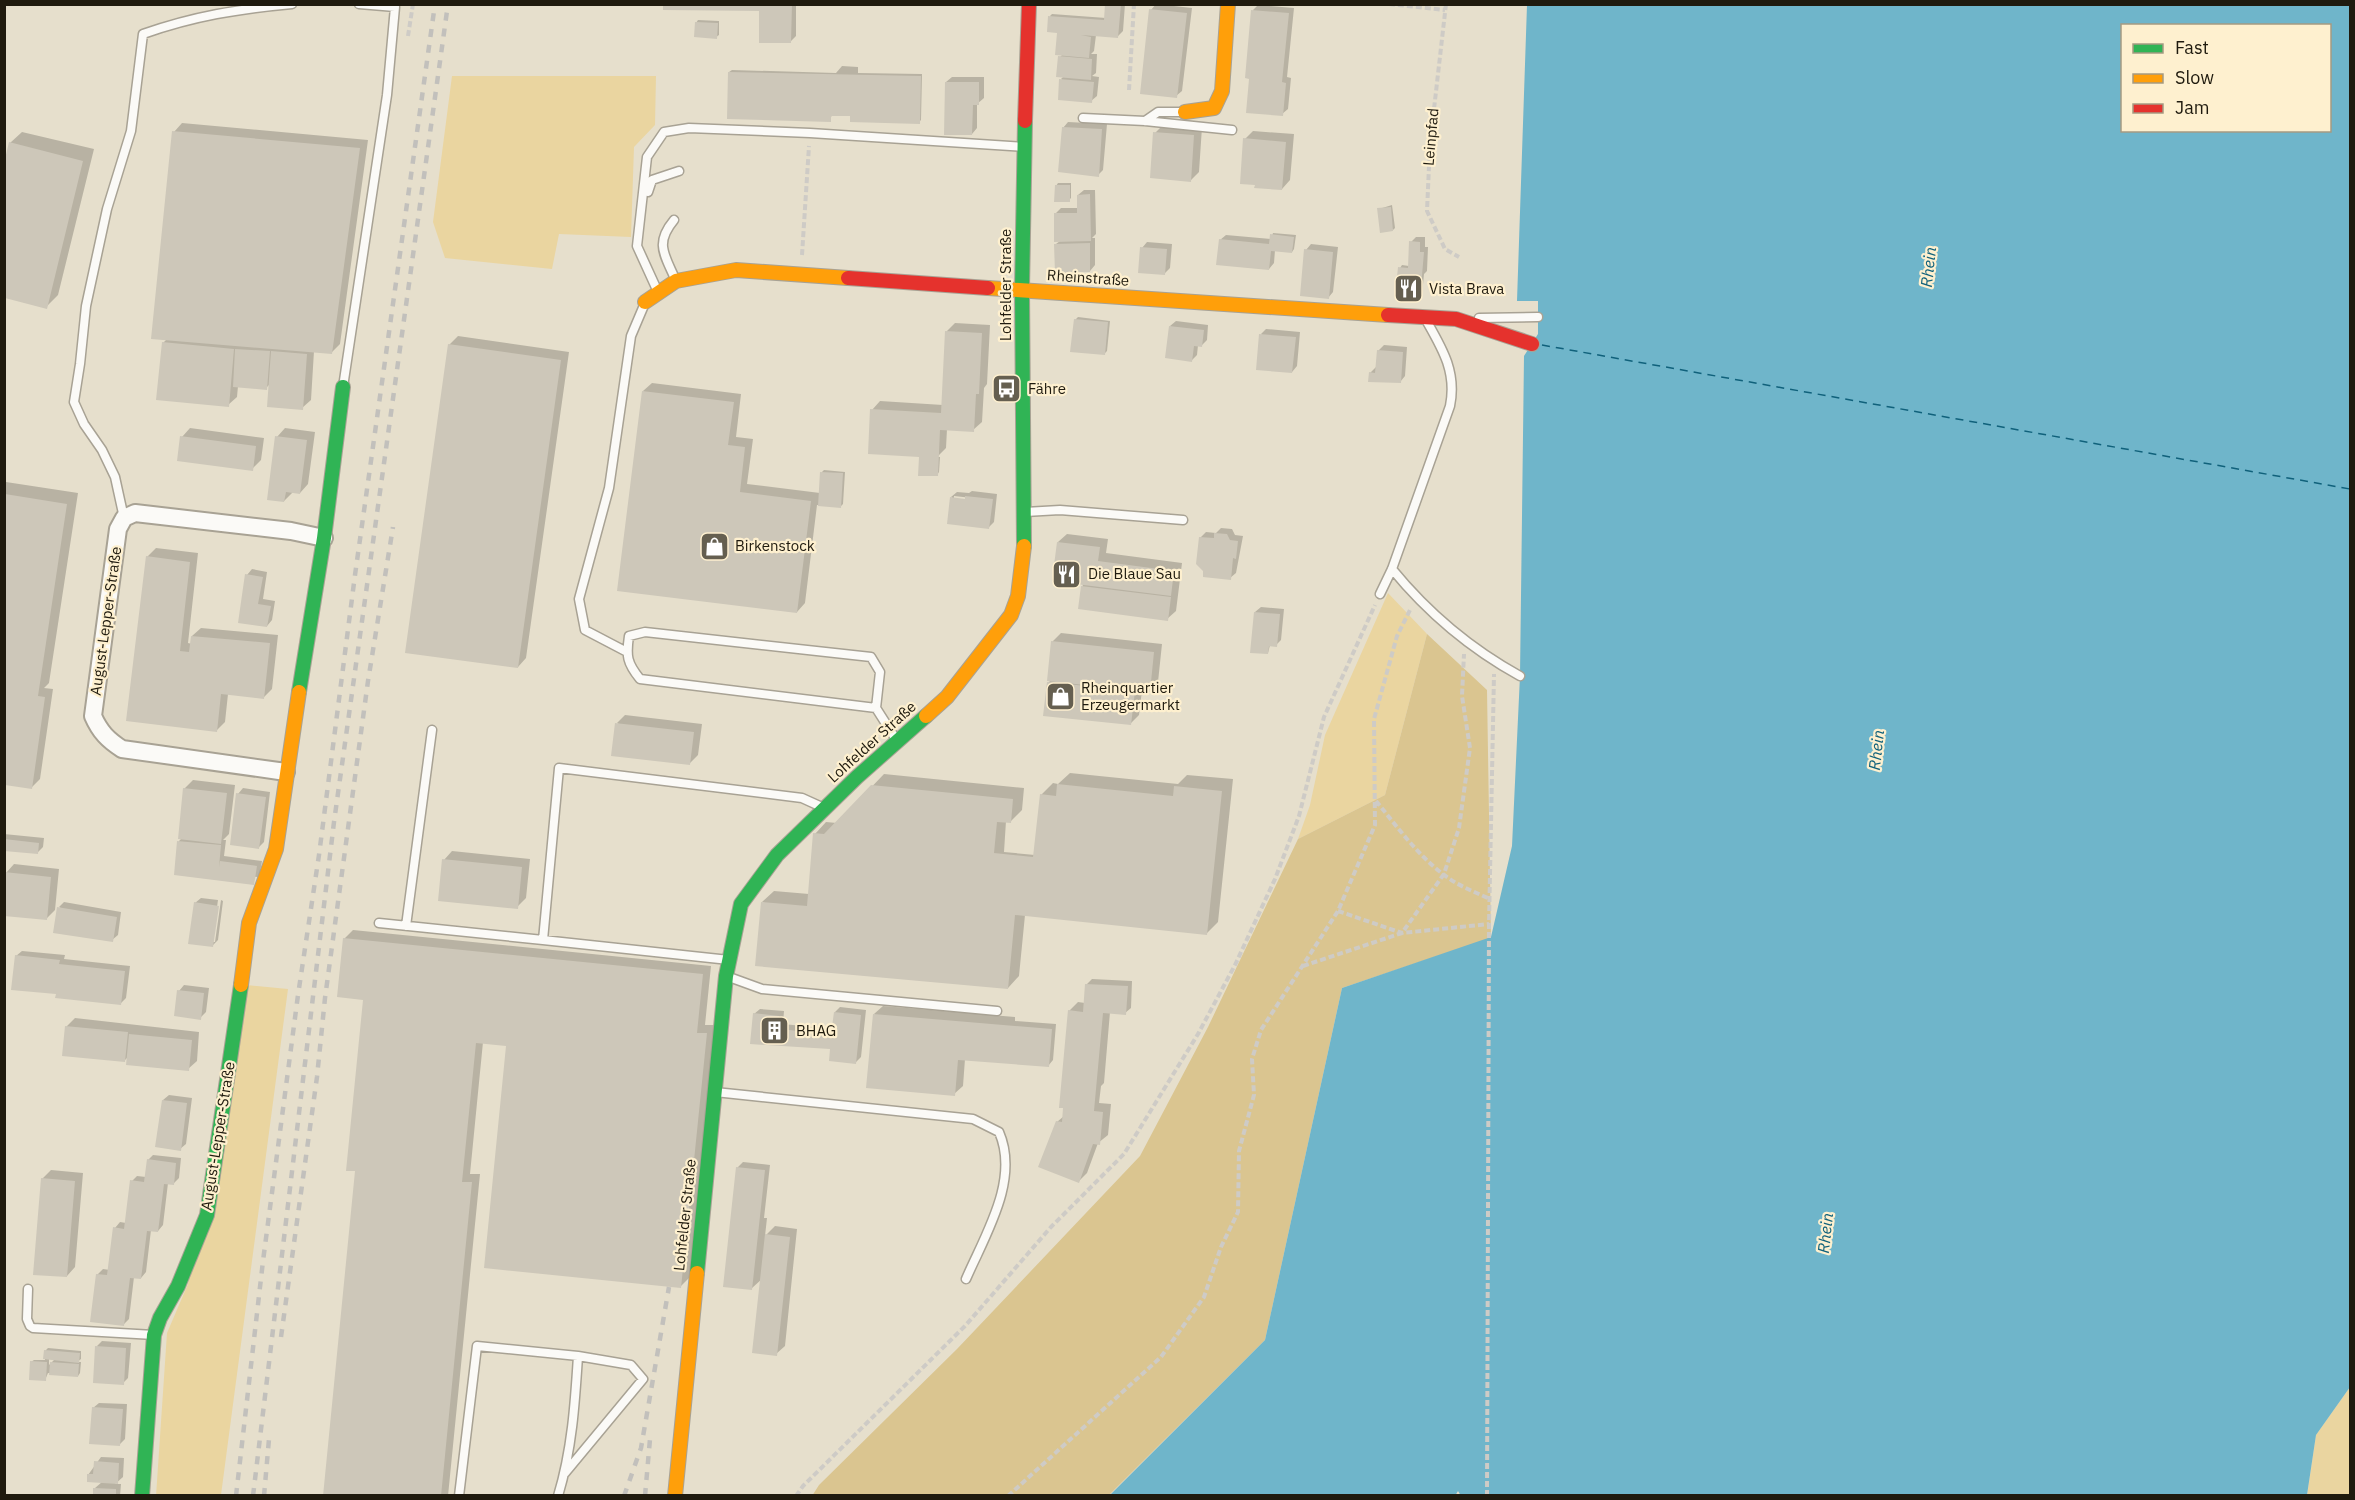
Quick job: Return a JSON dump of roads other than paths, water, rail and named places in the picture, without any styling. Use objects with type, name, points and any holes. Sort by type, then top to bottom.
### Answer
[{"type":"street","name":"Lohfelder Straße","points":[[675,1496],[726,976],[741,904],[777,855],[824,808],[947,697],[1011,615],[1020,587],[1025,512],[1022,289],[1029,4]]},
{"type":"street","points":[[1185,112],[1214,108],[1222,91],[1228,4]]},
{"type":"street","name":"Rheinstraße","points":[[645,302],[676,281],[736,270],[1323,312],[1456,319],[1532,344]]},
{"type":"street","name":"August-Lepper-Straße","points":[[142,1496],[154,1335],[160,1318],[178,1286],[207,1215],[249,923],[276,849],[286,772],[324,538],[343,387]]},
{"type":"street","points":[[124,518],[135,513],[291,531],[324,538]]},
{"type":"street","name":"August-Lepper-Straße","points":[[124,518],[118,530],[93,716],[98,728],[107,740],[122,749],[286,772]]},
{"type":"lane","points":[[124,518],[115,477],[74,402],[86,306],[107,209],[131,131],[143,34],[180,21],[241,9],[292,4]]},
{"type":"lane","points":[[343,387],[387,95],[395,8],[359,4]]},
{"type":"lane","points":[[1145,121],[1158,112],[1185,112]]},
{"type":"lane","points":[[1083,118],[1145,121],[1232,130]]},
{"type":"lane","points":[[658,292],[637,246],[647,157],[664,132],[689,128],[810,133],[1025,147]]},
{"type":"lane","points":[[639,216],[652,180],[679,171]]},
{"type":"lane","points":[[674,220],[664,232],[661,246],[676,281]]},
{"type":"lane","points":[[627,652],[585,630],[579,599],[609,488],[630,336],[645,302]]},
{"type":"lane","points":[[1380,594],[1392,569],[1453,392],[1451,369],[1447,358],[1424,317]]},
{"type":"lane","points":[[1456,319],[1538,317]]},
{"type":"lane","points":[[1025,512],[1060,510],[1183,520]]},
{"type":"lane","points":[[1392,569],[1431,613],[1494,662],[1520,676]]},
{"type":"lane","points":[[876,708],[640,679],[630,667],[627,652],[629,636],[645,632],[871,657],[880,672],[876,708],[897,741]]},
{"type":"lane","points":[[406,926],[432,730]]},
{"type":"lane","points":[[543,939],[559,768],[802,798],[824,808]]},
{"type":"lane","points":[[379,923],[729,960]]},
{"type":"lane","points":[[726,976],[762,989],[998,1011]]},
{"type":"lane","points":[[714,1092],[973,1119],[999,1132],[1006,1148],[1002,1196],[966,1279]]},
{"type":"lane","points":[[28,1289],[27,1319],[33,1328],[154,1335]]},
{"type":"lane","points":[[459,1496],[477,1346],[578,1356],[631,1365],[643,1378],[565,1473]]},
{"type":"lane","points":[[558,1496],[565,1473],[573,1424],[578,1356]]},
{"type":"water","name":"Rhein","points":[[1527,5],[2350,5],[2350,1387],[2316,1435],[2307,1495],[1461,1496],[1458,1491],[1455,1496],[1109,1496],[1265,1340],[1342,988],[1491,937],[1512,846],[1520,676],[1524,356],[1538,334],[1538,301],[1517,301]]},
{"type":"railway","points":[[236,1496],[263,1261],[298,995],[435,4]]},
{"type":"railway","points":[[253,1496],[334,822],[448,4]]},
{"type":"railway","points":[[281,1337],[368,681],[393,527]]},
{"type":"railway","points":[[624,1496],[641,1448],[669,1287]]},
{"type":"railway","points":[[264,1496],[269,1439]]},
{"type":"railway","points":[[645,1496],[650,1439]]},
{"type":"place","name":"Vista Brava","points":[[1408,289]]},
{"type":"place","name":"Fähre","points":[[1007,389]]},
{"type":"place","name":"Birkenstock","points":[[714,546]]},
{"type":"place","name":"Die Blaue Sau","points":[[1067,574]]},
{"type":"place","name":"Rheinquartier Erzeugermarkt","points":[[1060,697]]},
{"type":"place","name":"BHAG","points":[[775,1031]]}]
